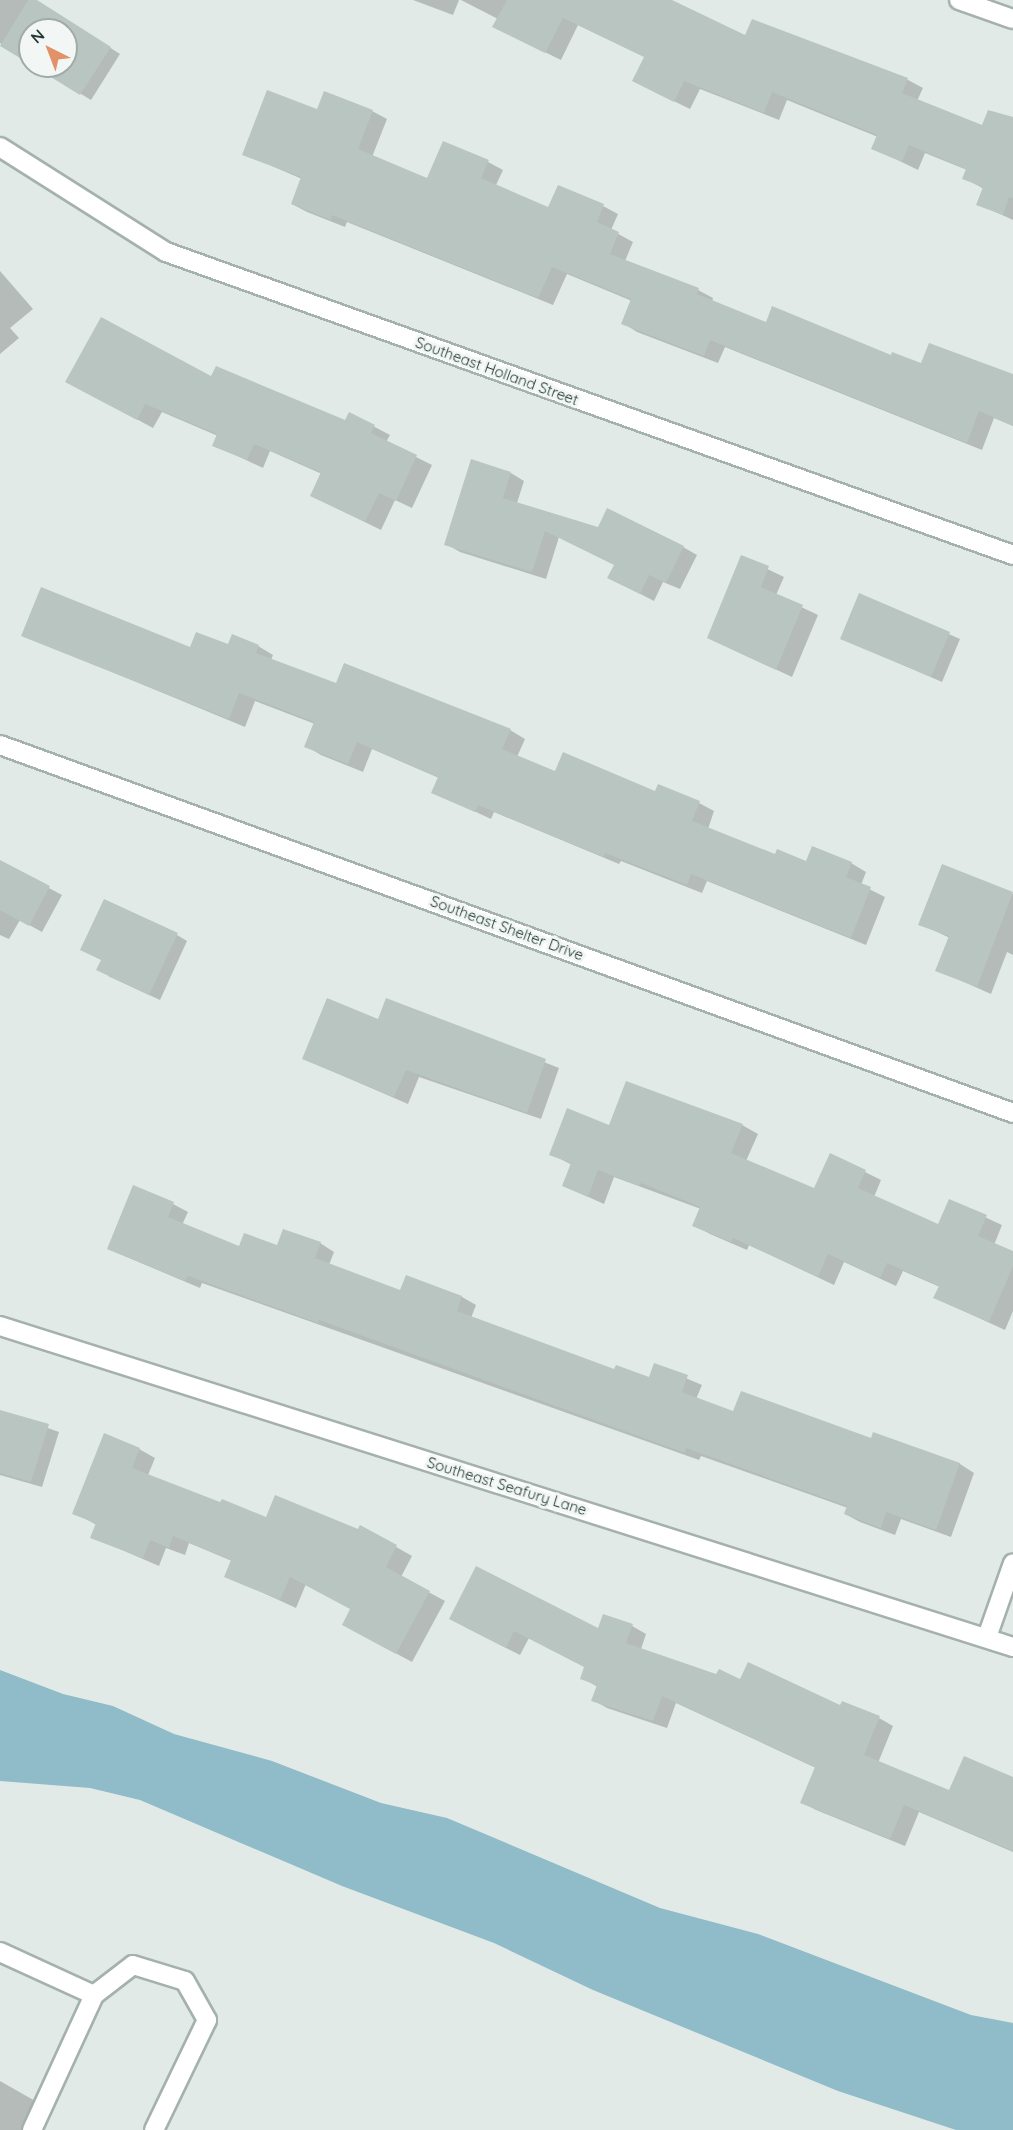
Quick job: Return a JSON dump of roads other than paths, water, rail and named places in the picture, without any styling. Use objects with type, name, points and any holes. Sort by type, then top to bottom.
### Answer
[{"type":"street","points":[[959,0],[1013,19]]},
{"type":"street","name":"Southeast Holland Street","points":[[0,147],[166,252],[1013,555]]},
{"type":"street","name":"Southeast Shelter Drive","points":[[0,745],[1013,1113]]},
{"type":"street","name":"Southeast Seafury Lane","points":[[0,1326],[1013,1647]]},
{"type":"street","points":[[987,1637],[1013,1563]]},
{"type":"street","points":[[0,1952],[94,1995]]},
{"type":"street","points":[[32,2130],[94,1995],[133,1965],[185,1981],[207,2019],[154,2130]]},
{"type":"water","points":[[0,1670],[63,1694],[113,1706],[174,1734],[272,1761],[381,1803],[447,1818],[660,1908],[758,1934],[971,2015],[1013,2023],[1013,2130],[956,2130],[838,2091],[593,1990],[494,1943],[342,1886],[140,1800],[90,1788],[0,1781]]}]
